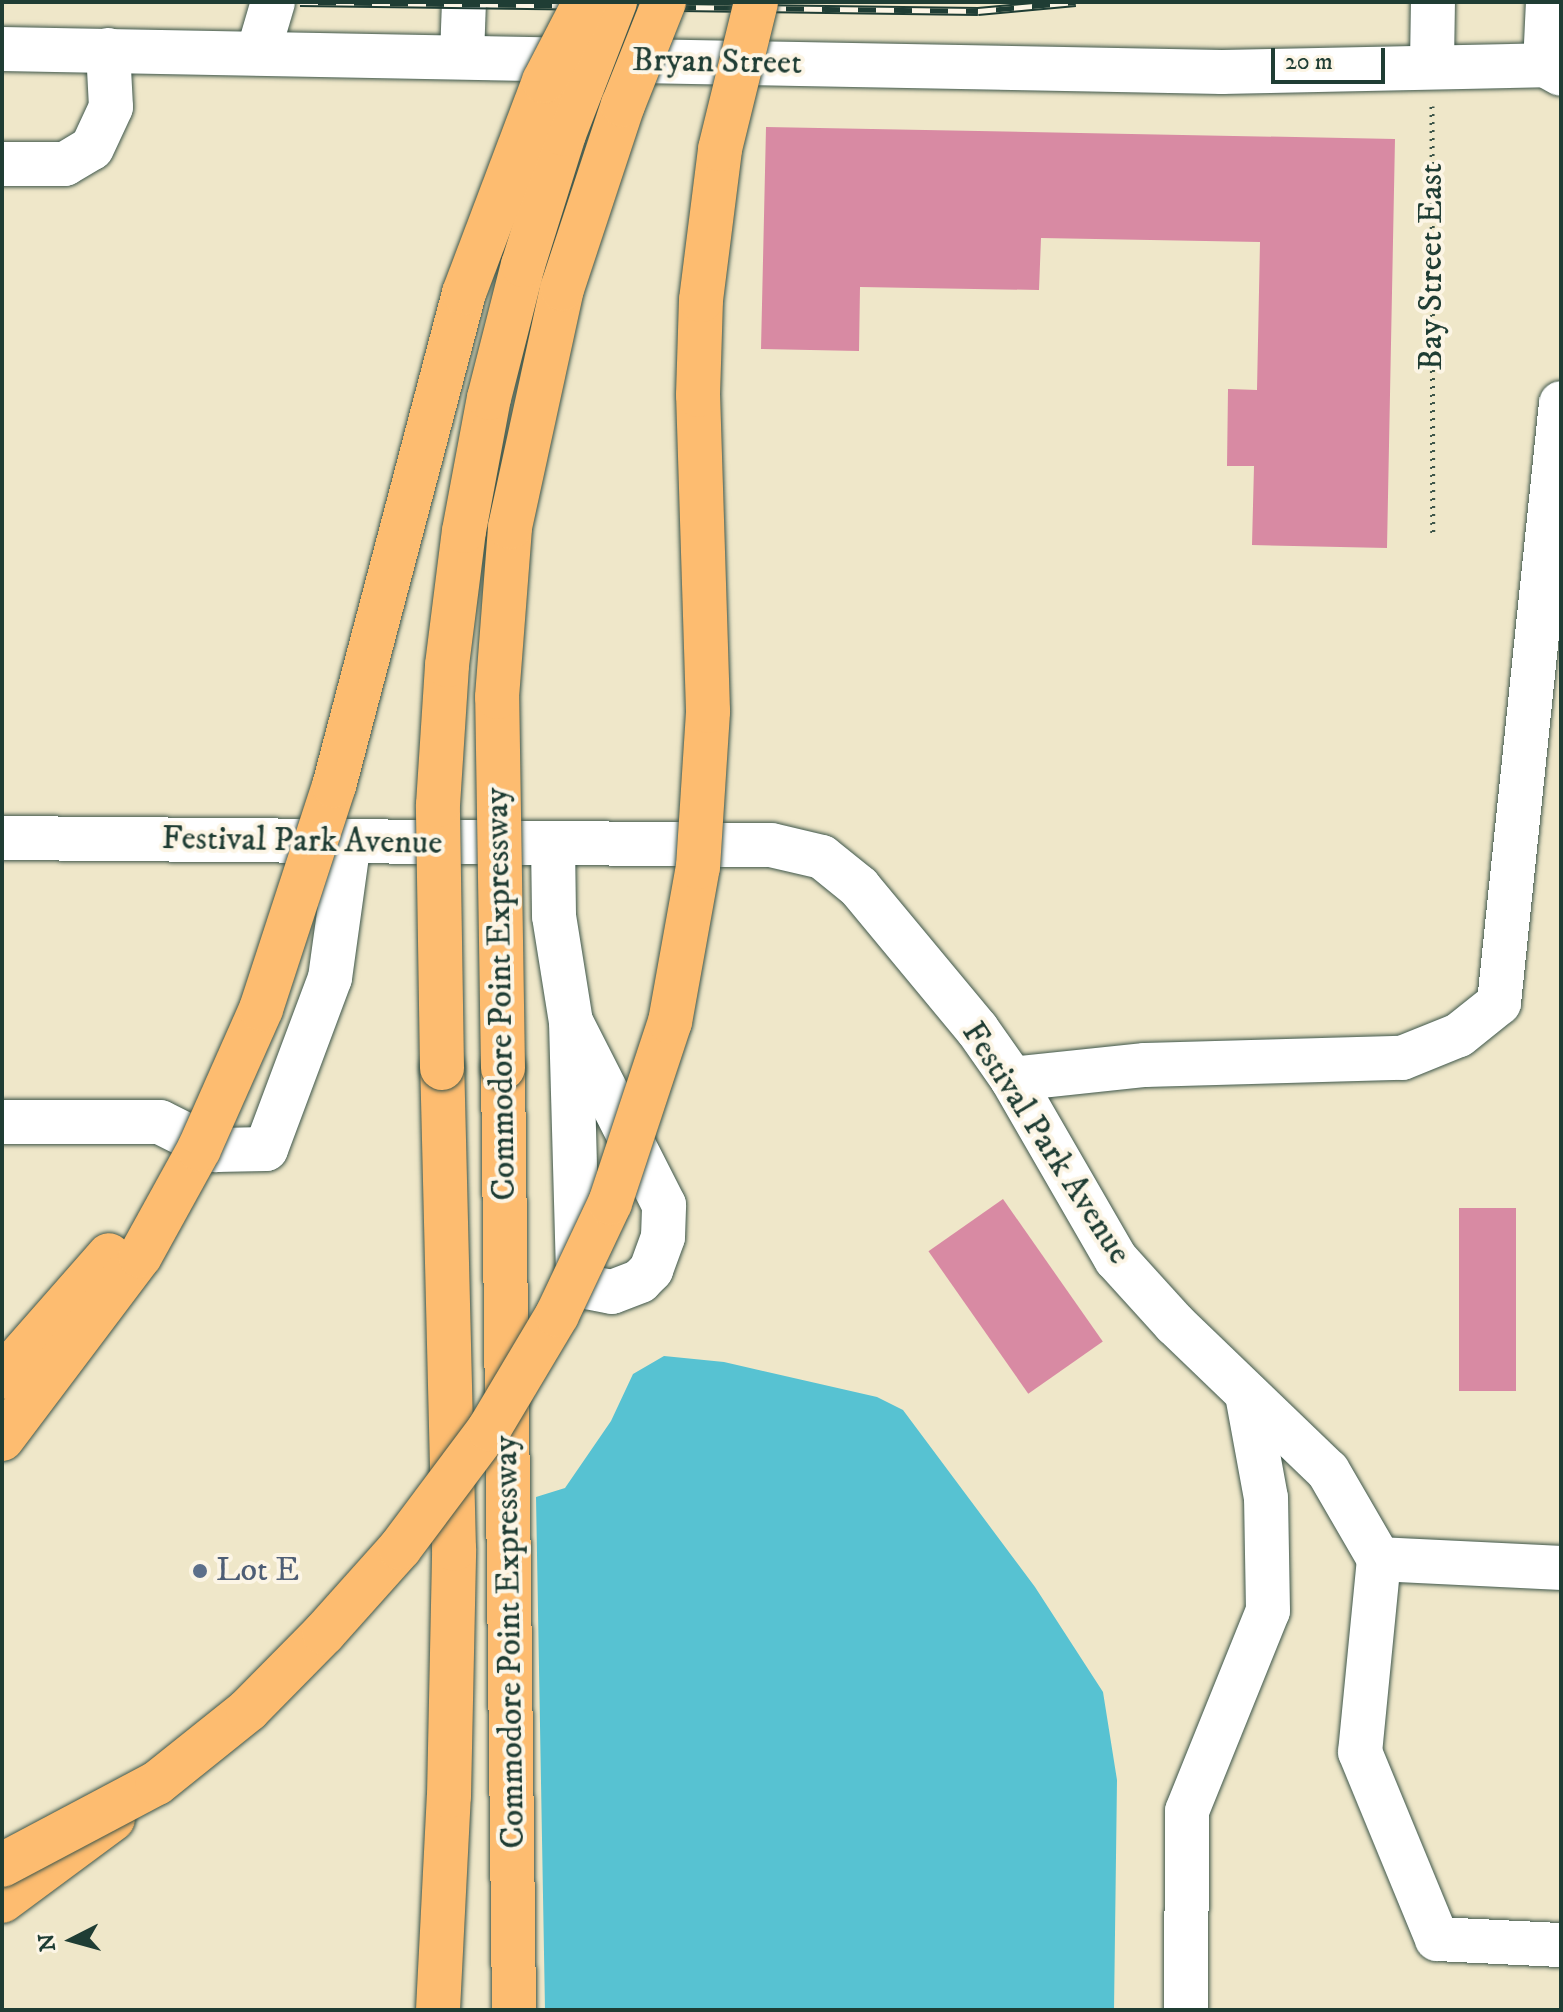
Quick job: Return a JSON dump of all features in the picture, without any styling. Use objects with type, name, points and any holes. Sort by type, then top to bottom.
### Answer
[{"type":"highway","points":[[2,1439],[140,1256],[199,1149],[261,1009],[334,786],[464,293],[544,81],[585,2]]},
{"type":"highway","name":"Commodore Point Expressway","points":[[438,2010],[450,1766],[454,1511],[438,805],[447,665],[464,531],[489,398],[523,265],[564,134],[615,2]]},
{"type":"highway","name":"Commodore Point Expressway","points":[[514,2010],[496,721],[510,527],[535,396],[566,276],[623,105],[664,2]]},
{"type":"highway","points":[[2,1901],[248,1710],[314,1644],[464,1465],[564,1302],[638,1130],[682,970],[702,829],[708,711],[698,395],[701,300],[720,149],[756,2]]},
{"type":"highway","points":[[2,1377],[73,1299],[158,1187],[215,1098],[261,1009]]},
{"type":"highway","points":[[2,1865],[157,1783]]},
{"type":"street","points":[[258,53],[273,2]]},
{"type":"street","points":[[462,56],[464,2]]},
{"type":"street","points":[[1432,64],[1433,2]]},
{"type":"street","points":[[1548,2],[1553,70]]},
{"type":"street","name":"Bryan Street","points":[[2,49],[1222,72],[1432,64],[1553,70]]},
{"type":"street","points":[[2,164],[65,164],[92,148],[111,107],[108,50]]},
{"type":"street","points":[[1012,1079],[1145,1065],[1402,1058],[1459,1035],[1499,1003],[1561,403]]},
{"type":"street","name":"Festival Park Avenue","points":[[2,838],[771,845],[822,857],[859,887],[1012,1079],[1116,1259],[1247,1394],[1328,1471],[1379,1559]]},
{"type":"street","points":[[2,1122],[160,1122],[216,1150],[266,1149],[330,978],[349,841]]},
{"type":"street","points":[[553,843],[554,916],[571,1022],[578,1268],[586,1287],[612,1292],[640,1281],[651,1270],[663,1237],[664,1205],[571,1022]]},
{"type":"street","points":[[1186,2010],[1187,1811],[1268,1611],[1266,1498],[1247,1394]]},
{"type":"street","points":[[1561,1568],[1379,1559],[1360,1752],[1437,1939],[1561,1945]]},
{"type":"path","name":"Bay Street East","points":[[1432,64],[1433,533]]},
{"type":"water","points":[[664,1356],[724,1362],[877,1397],[903,1410],[1035,1587],[1103,1692],[1117,1780],[1114,2010],[545,2010],[536,1497],[565,1488],[611,1421],[633,1374]]},
{"type":"building","points":[[766,127],[1395,139],[1387,548],[1252,545],[1254,466],[1227,466],[1228,389],[1257,390],[1260,242],[1041,238],[1039,290],[860,287],[859,351],[761,349]]},
{"type":"building","points":[[1003,1199],[1103,1342],[1028,1394],[928,1251]]},
{"type":"building","points":[[1459,1208],[1516,1208],[1516,1391],[1459,1391]]},
{"type":"railway","points":[[300,2],[978,11],[1076,2]]},
{"type":"place","name":"Lot E","points":[[200,1571]]}]
